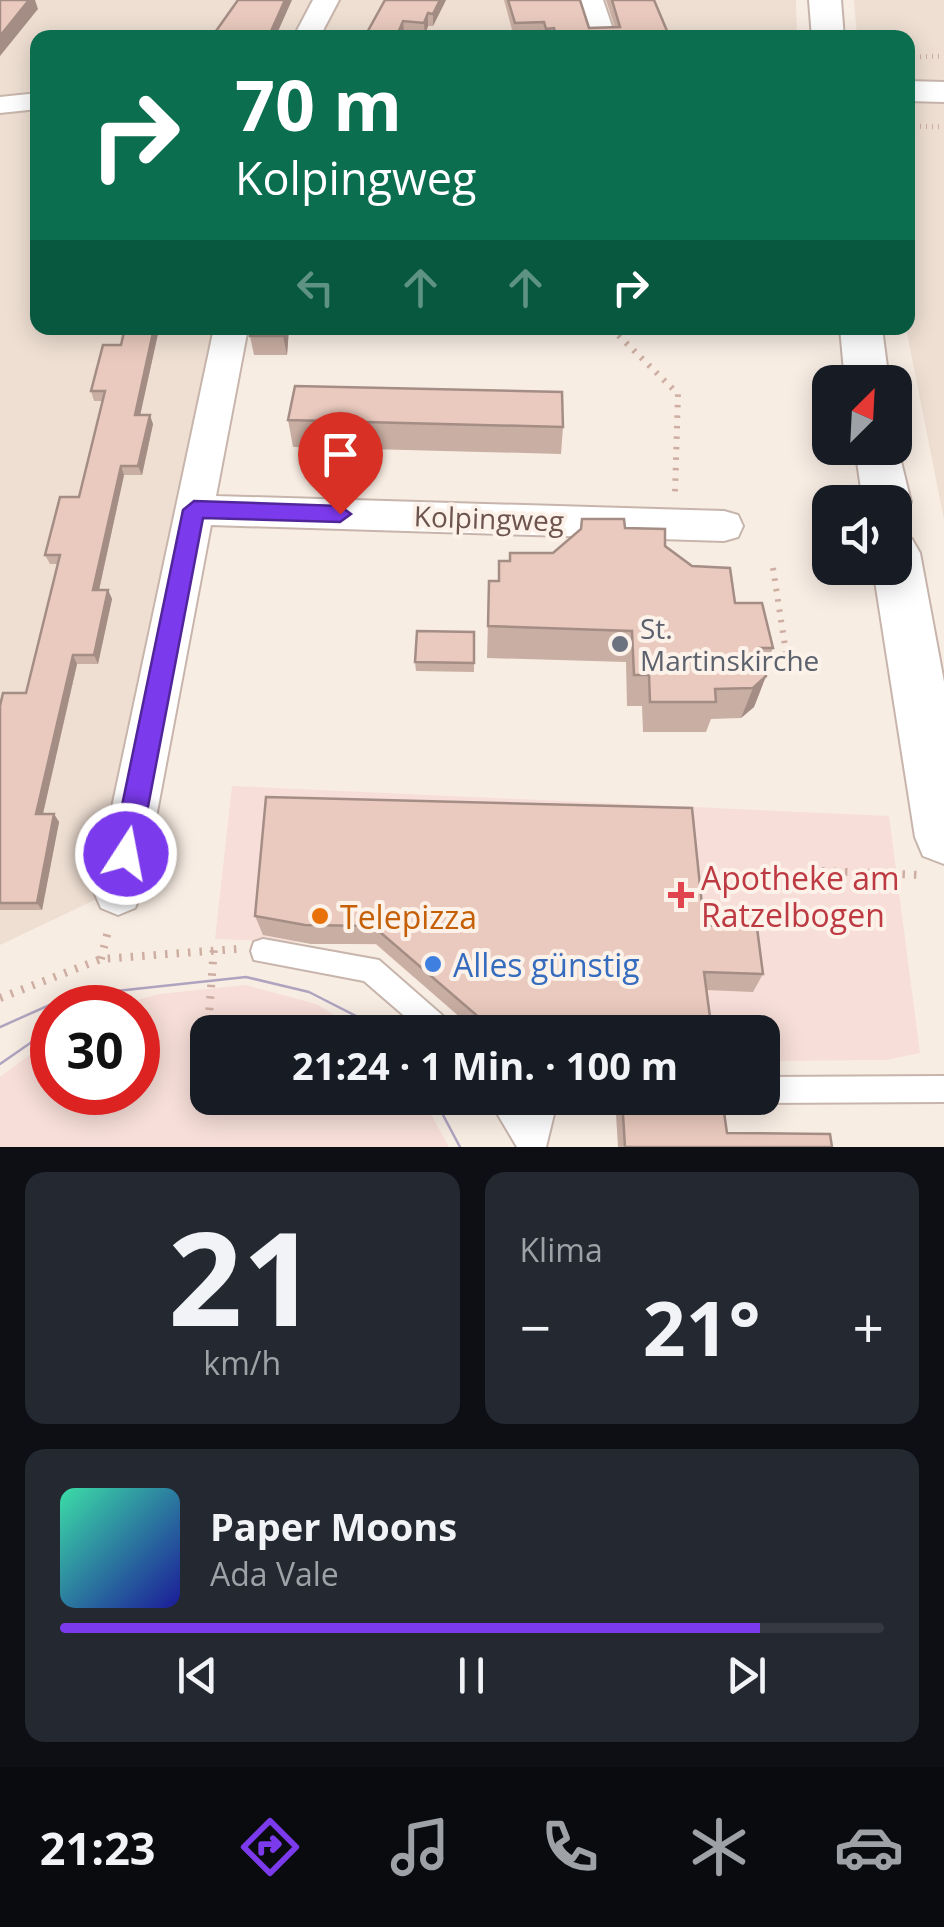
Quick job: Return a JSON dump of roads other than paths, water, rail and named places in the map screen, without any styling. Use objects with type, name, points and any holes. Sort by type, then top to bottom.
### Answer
[{"type":"street","points":[[310,30],[326,0]]},
{"type":"street","points":[[590,0],[601,30]]},
{"type":"street","points":[[825,0],[827,30]]},
{"type":"street","points":[[915,92],[944,92]]},
{"type":"street","points":[[0,105],[30,102]]},
{"type":"street","points":[[118,892],[229,335]]},
{"type":"street","points":[[862,335],[865,365]]},
{"type":"street","name":"Kolpingweg","points":[[194,510],[724,526]]},
{"type":"street","points":[[899,585],[935,856]]},
{"type":"lane","points":[[263,951],[370,969],[423,1015]]},
{"type":"lane","points":[[780,1090],[944,1089]]},
{"type":"lane","points":[[512,1115],[532,1146]]},
{"type":"lane","points":[[532,1146],[540,1115]]},
{"type":"tram line","points":[[0,1027],[70,996],[246,977],[309,992],[354,1015]]},
{"type":"tram line","points":[[0,1064],[30,1043]]},
{"type":"tram line","points":[[443,1115],[460,1147]]},
{"type":"place","name":"St. Martinskirche","points":[[620,644]]},
{"type":"place","name":"Apotheke am Ratzelbogen","points":[[681,895]]},
{"type":"place","name":"Telepizza","points":[[320,916]]},
{"type":"place","name":"Alles günstig","points":[[433,964]]}]
